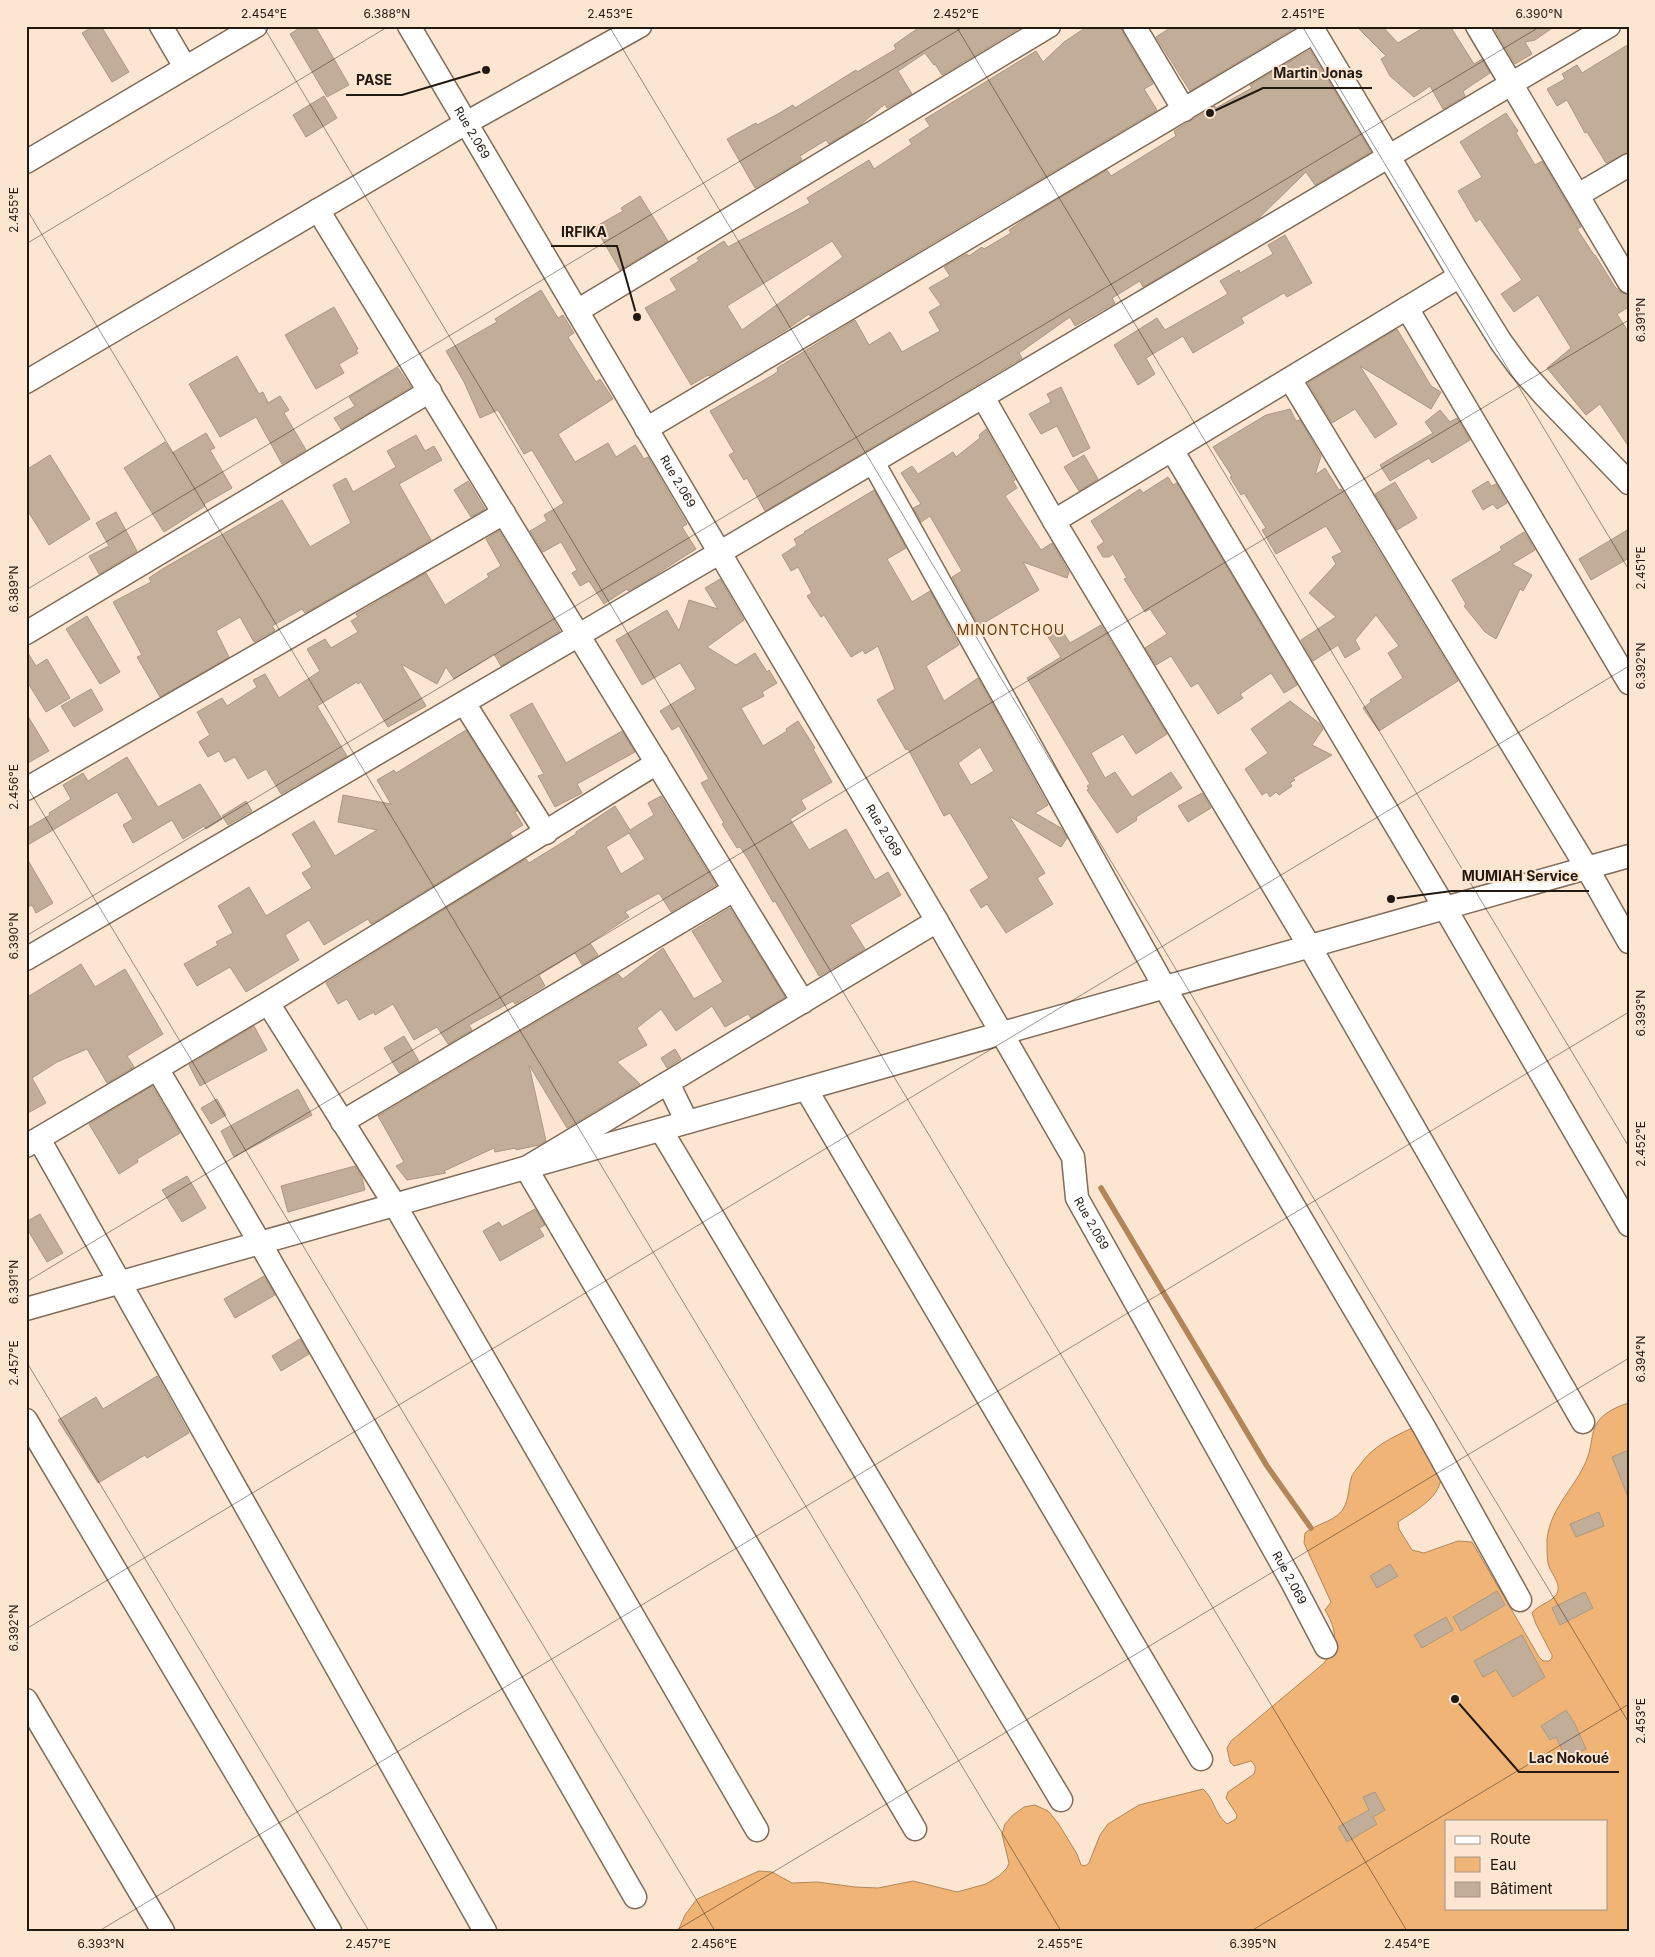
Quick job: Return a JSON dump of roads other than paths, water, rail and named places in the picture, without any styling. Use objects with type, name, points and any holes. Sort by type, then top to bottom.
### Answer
[{"type":"street","points":[[161,26],[185,67]]},
{"type":"street","points":[[26,162],[256,26]]},
{"type":"street","name":"Rue 2.069","points":[[409,26],[937,921],[1073,1157],[1077,1198],[1292,1582],[1326,1647]]},
{"type":"street","points":[[26,382],[466,123],[640,26]]},
{"type":"street","points":[[577,311],[1049,26]]},
{"type":"street","points":[[1134,26],[1184,110]]},
{"type":"street","points":[[1477,26],[1629,282]]},
{"type":"street","points":[[26,959],[719,553],[1610,26]]},
{"type":"street","points":[[646,429],[1184,110],[1313,29],[1501,342],[1520,368],[1629,483]]},
{"type":"street","points":[[1578,195],[1629,165]]},
{"type":"street","points":[[318,210],[803,1002]]},
{"type":"street","points":[[1054,521],[1460,276]]},
{"type":"street","points":[[1407,308],[1629,683]]},
{"type":"street","points":[[1290,379],[1588,868],[1629,942]]},
{"type":"street","points":[[26,633],[430,391]]},
{"type":"street","points":[[983,397],[1054,521],[1310,947],[1583,1422]]},
{"type":"street","points":[[1172,450],[1446,908],[1629,1225]]},
{"type":"street","points":[[873,462],[1165,988],[1424,1427],[1520,1600]]},
{"type":"street","points":[[26,789],[504,513]]},
{"type":"street","points":[[464,703],[546,833]]},
{"type":"street","points":[[485,1931],[120,1283],[33,1142],[268,1004],[657,764]]},
{"type":"street","points":[[26,1309],[1629,856]]},
{"type":"street","points":[[342,1122],[734,890]]},
{"type":"street","points":[[526,1168],[937,921]]},
{"type":"street","points":[[268,1004],[395,1205],[757,1830]]},
{"type":"street","points":[[158,1070],[260,1243],[635,1897]]},
{"type":"street","points":[[668,1083],[687,1122]]},
{"type":"street","points":[[806,1089],[1201,1759]]},
{"type":"street","points":[[661,1130],[1061,1800]]},
{"type":"street","points":[[526,1168],[915,1830]]},
{"type":"street","points":[[26,1420],[330,1931]]},
{"type":"street","points":[[26,1700],[163,1931]]},
{"type":"water","points":[[1629,1403],[1629,1931],[678,1931],[685,1915],[697,1899],[759,1871],[772,1872],[792,1883],[817,1882],[855,1887],[878,1888],[913,1881],[957,1892],[986,1884],[999,1876],[1007,1868],[1009,1863],[1002,1834],[1005,1824],[1024,1807],[1035,1805],[1048,1811],[1058,1823],[1077,1854],[1081,1865],[1085,1866],[1089,1863],[1100,1835],[1108,1824],[1139,1805],[1203,1789],[1210,1797],[1219,1815],[1227,1824],[1236,1819],[1237,1815],[1226,1798],[1228,1792],[1254,1774],[1255,1767],[1251,1761],[1234,1766],[1230,1762],[1227,1748],[1231,1741],[1323,1664],[1334,1644],[1334,1631],[1325,1610],[1331,1602],[1304,1543],[1305,1533],[1332,1519],[1341,1512],[1347,1500],[1352,1475],[1370,1453],[1390,1439],[1412,1428],[1441,1478],[1436,1492],[1431,1498],[1398,1522],[1399,1529],[1412,1550],[1424,1553],[1458,1541],[1472,1542],[1539,1657],[1543,1661],[1549,1661],[1552,1655],[1532,1613],[1538,1607],[1554,1598],[1558,1591],[1558,1584],[1548,1563],[1547,1540],[1549,1528],[1559,1506],[1583,1467],[1597,1423],[1607,1413]]},
{"type":"waterway","points":[[1101,1188],[1267,1466],[1311,1528]]},
{"type":"place","name":"PASE","points":[[486,70]]},
{"type":"place","name":"Martin Jonas","points":[[1210,113]]},
{"type":"place","name":"IRFIKA","points":[[637,317]]},
{"type":"place","name":"MUMIAH Service","points":[[1391,899]]},
{"type":"place","name":"Lac Nokoué","points":[[1455,1699]]},
{"type":"district","name":"MINONTCHOU","points":[[1011,630]]}]
